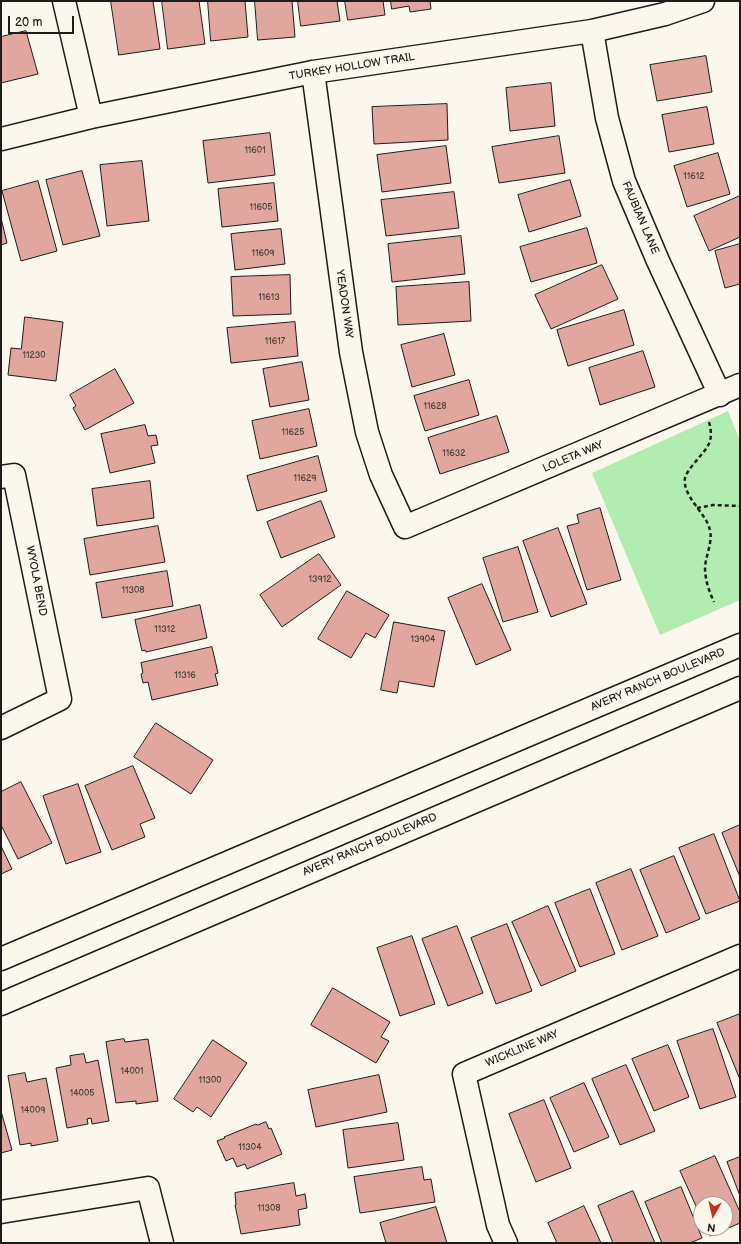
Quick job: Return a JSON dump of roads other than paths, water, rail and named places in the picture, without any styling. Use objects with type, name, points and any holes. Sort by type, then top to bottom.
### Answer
[{"type":"street","points":[[64,1],[91,117]]},
{"type":"street","name":"TURKEY HOLLOW TRAIL","points":[[1,139],[91,117],[313,72],[592,31],[665,14],[703,1]]},
{"type":"street","name":"FAUBIAN LANE","points":[[592,31],[607,118],[624,181],[658,261],[720,395]]},
{"type":"street","name":"YEADON WAY","points":[[313,72],[351,352],[366,432],[381,475],[405,527]]},
{"type":"street","name":"LOLETA WAY","points":[[405,527],[740,386]]},
{"type":"street","name":"WYOLA BEND","points":[[1,477],[14,475],[60,700],[1,728]]},
{"type":"street","name":"AVERY RANCH BOULEVARD","points":[[1,959],[740,645]]},
{"type":"street","name":"AVERY RANCH BOULEVARD","points":[[1,1004],[740,688]]},
{"type":"street","name":"WICKLINE WAY","points":[[506,1243],[498,1225],[464,1074],[740,956]]},
{"type":"street","points":[[1,1212],[148,1188],[162,1243]]}]
